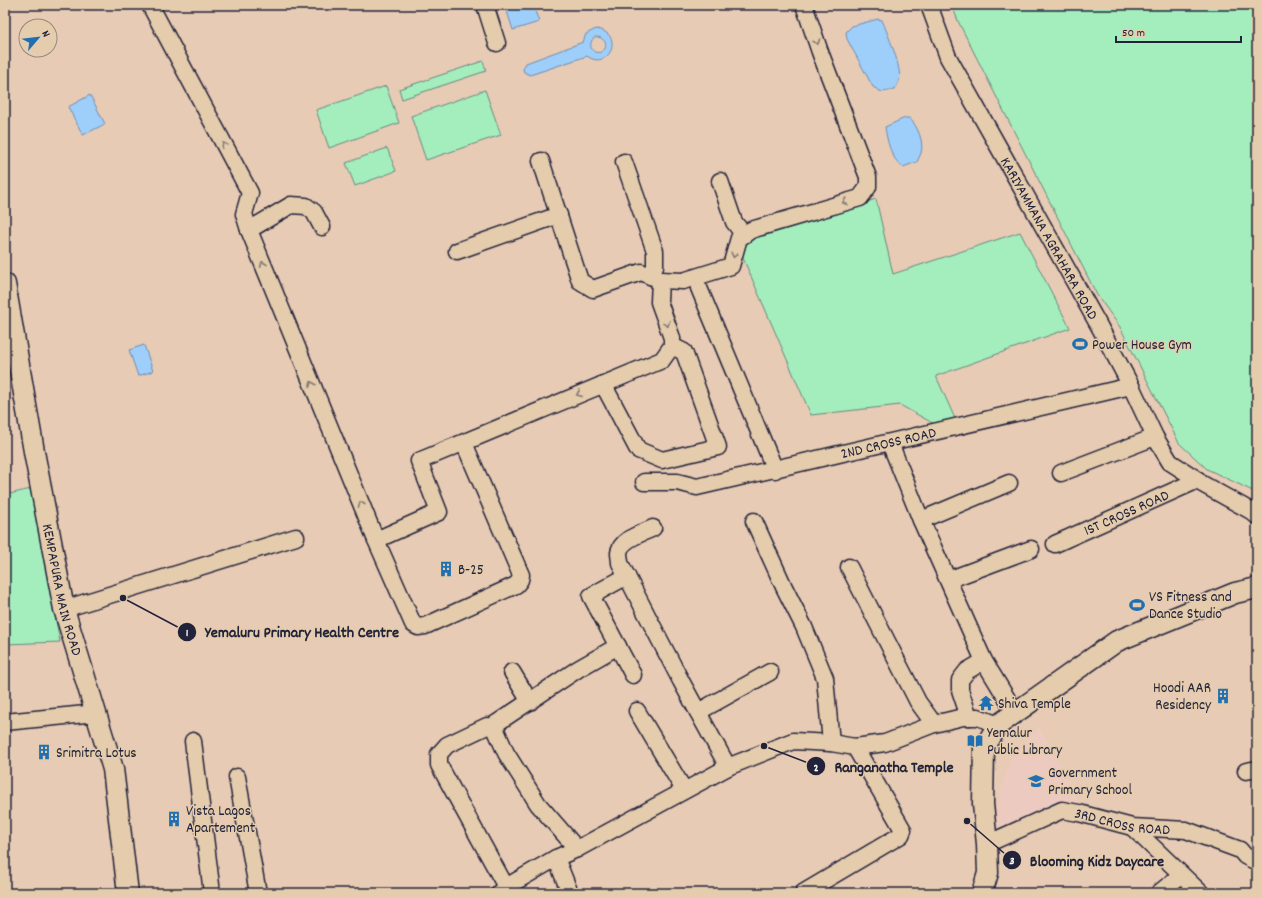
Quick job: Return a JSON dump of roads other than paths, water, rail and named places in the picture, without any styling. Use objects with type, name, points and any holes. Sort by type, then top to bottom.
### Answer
[{"type":"street","points":[[150,5],[250,193],[244,214],[249,230],[376,540],[413,624],[418,627],[425,626],[516,585],[520,580],[521,574],[464,443]]},
{"type":"street","points":[[485,5],[497,43]]},
{"type":"street","points":[[541,161],[580,280],[593,289],[641,272],[655,278],[683,281],[731,266],[739,238],[751,230],[860,198],[868,187],[868,177],[820,52],[804,5]]},
{"type":"street","name":"KARIYAMMANA AGRAHARA ROAD","points":[[929,5],[948,57],[1098,324],[1131,386],[1155,436],[1170,462],[1198,480],[1197,481],[1251,511],[1257,516]]},
{"type":"street","points":[[376,540],[440,512],[420,461],[662,360],[672,346],[672,338],[659,302],[655,278],[655,251],[624,162]]},
{"type":"street","points":[[720,181],[734,222],[744,235]]},
{"type":"street","points":[[249,230],[291,205],[306,206],[314,212],[322,227]]},
{"type":"street","points":[[457,251],[559,215]]},
{"type":"street","name":"KEMPAPURA MAIN ROAD","points":[[5,284],[35,457],[64,609],[113,769],[128,893]]},
{"type":"street","points":[[699,288],[775,470]]},
{"type":"street","points":[[603,384],[638,450],[662,460],[718,447],[684,352],[672,346]]},
{"type":"street","name":"2ND CROSS ROAD","points":[[644,482],[677,482],[697,487],[1131,386]]},
{"type":"street","points":[[1062,473],[1155,436]]},
{"type":"street","points":[[890,443],[984,661],[1015,712]]},
{"type":"street","name":"1ST CROSS ROAD","points":[[1055,544],[1198,480]]},
{"type":"street","points":[[922,520],[1009,483]]},
{"type":"street","points":[[754,520],[804,627],[825,678],[831,743]]},
{"type":"street","points":[[653,528],[622,545],[619,554],[620,563],[681,681],[728,767]]},
{"type":"street","points":[[64,609],[296,537]]},
{"type":"street","points":[[948,580],[1031,549]]},
{"type":"street","points":[[849,567],[918,702],[934,724]]},
{"type":"street","points":[[627,576],[591,596],[633,675]]},
{"type":"street","points":[[982,893],[988,873],[987,844],[982,804],[984,748],[998,725],[1117,641],[1235,592],[1257,588]]},
{"type":"street","points":[[491,727],[578,669],[618,646]]},
{"type":"street","points":[[969,717],[960,690],[960,680],[967,671],[984,661]]},
{"type":"street","points":[[512,672],[530,702]]},
{"type":"street","points":[[698,712],[770,672]]},
{"type":"street","points":[[636,711],[684,790]]},
{"type":"street","points":[[5,722],[96,712]]},
{"type":"street","points":[[577,849],[538,804],[506,753],[495,728],[487,726],[447,745],[439,754],[438,765],[503,890],[556,858],[577,849],[728,767],[793,741],[831,743],[855,747],[886,743],[934,724],[963,717],[978,717],[998,725]]},
{"type":"street","points":[[193,742],[212,893]]},
{"type":"street","points":[[803,893],[903,832],[855,747]]},
{"type":"street","points":[[237,776],[258,893]]},
{"type":"street","name":"3RD CROSS ROAD","points":[[987,844],[1062,810],[1132,827],[1186,830],[1240,850],[1245,856],[1257,862]]},
{"type":"street","points":[[1132,827],[1201,893]]},
{"type":"street","points":[[556,858],[570,893]]},
{"type":"street","points":[[1159,893],[1181,875]]},
{"type":"water","points":[[505,5],[533,5],[539,22],[513,30]]},
{"type":"water","points":[[878,19],[882,20],[891,42],[900,76],[894,90],[882,92],[873,87],[847,39],[846,32],[852,26]]},
{"type":"water","points":[[596,29],[605,32],[610,37],[612,44],[611,50],[607,56],[602,59],[595,60],[587,56],[530,75],[524,72],[523,69],[526,63],[583,42],[586,34]],"holes":[[[595,37],[604,40],[606,45],[604,50],[601,52],[595,52],[591,48],[591,42]]]},
{"type":"water","points":[[90,95],[105,124],[83,135],[68,107]]},
{"type":"water","points":[[905,118],[909,118],[918,130],[922,149],[917,162],[903,167],[895,159],[888,144],[885,127]]},
{"type":"water","points":[[144,345],[153,371],[138,376],[129,350]]},
{"type":"place","name":"Power House Gym","points":[[1080,344]]},
{"type":"place","name":"B-25","points":[[446,569]]},
{"type":"place","name":"Yemaluru Primary Health Centre","points":[[123,598]]},
{"type":"place","name":"VS Fitness and Dance Studio","points":[[1137,605]]},
{"type":"place","name":"Hoodi AAR Residency","points":[[1223,696]]},
{"type":"place","name":"Shiva Temple","points":[[986,703]]},
{"type":"place","name":"Yemalur Public Library","points":[[975,741]]},
{"type":"place","name":"Ranganatha Temple","points":[[764,746]]},
{"type":"place","name":"Srimitra Lotus","points":[[44,752]]},
{"type":"place","name":"Government Primary School","points":[[1036,781]]},
{"type":"place","name":"Vista Lagos Apartement","points":[[174,819]]},
{"type":"place","name":"Blooming Kidz Daycare","points":[[967,821]]}]
